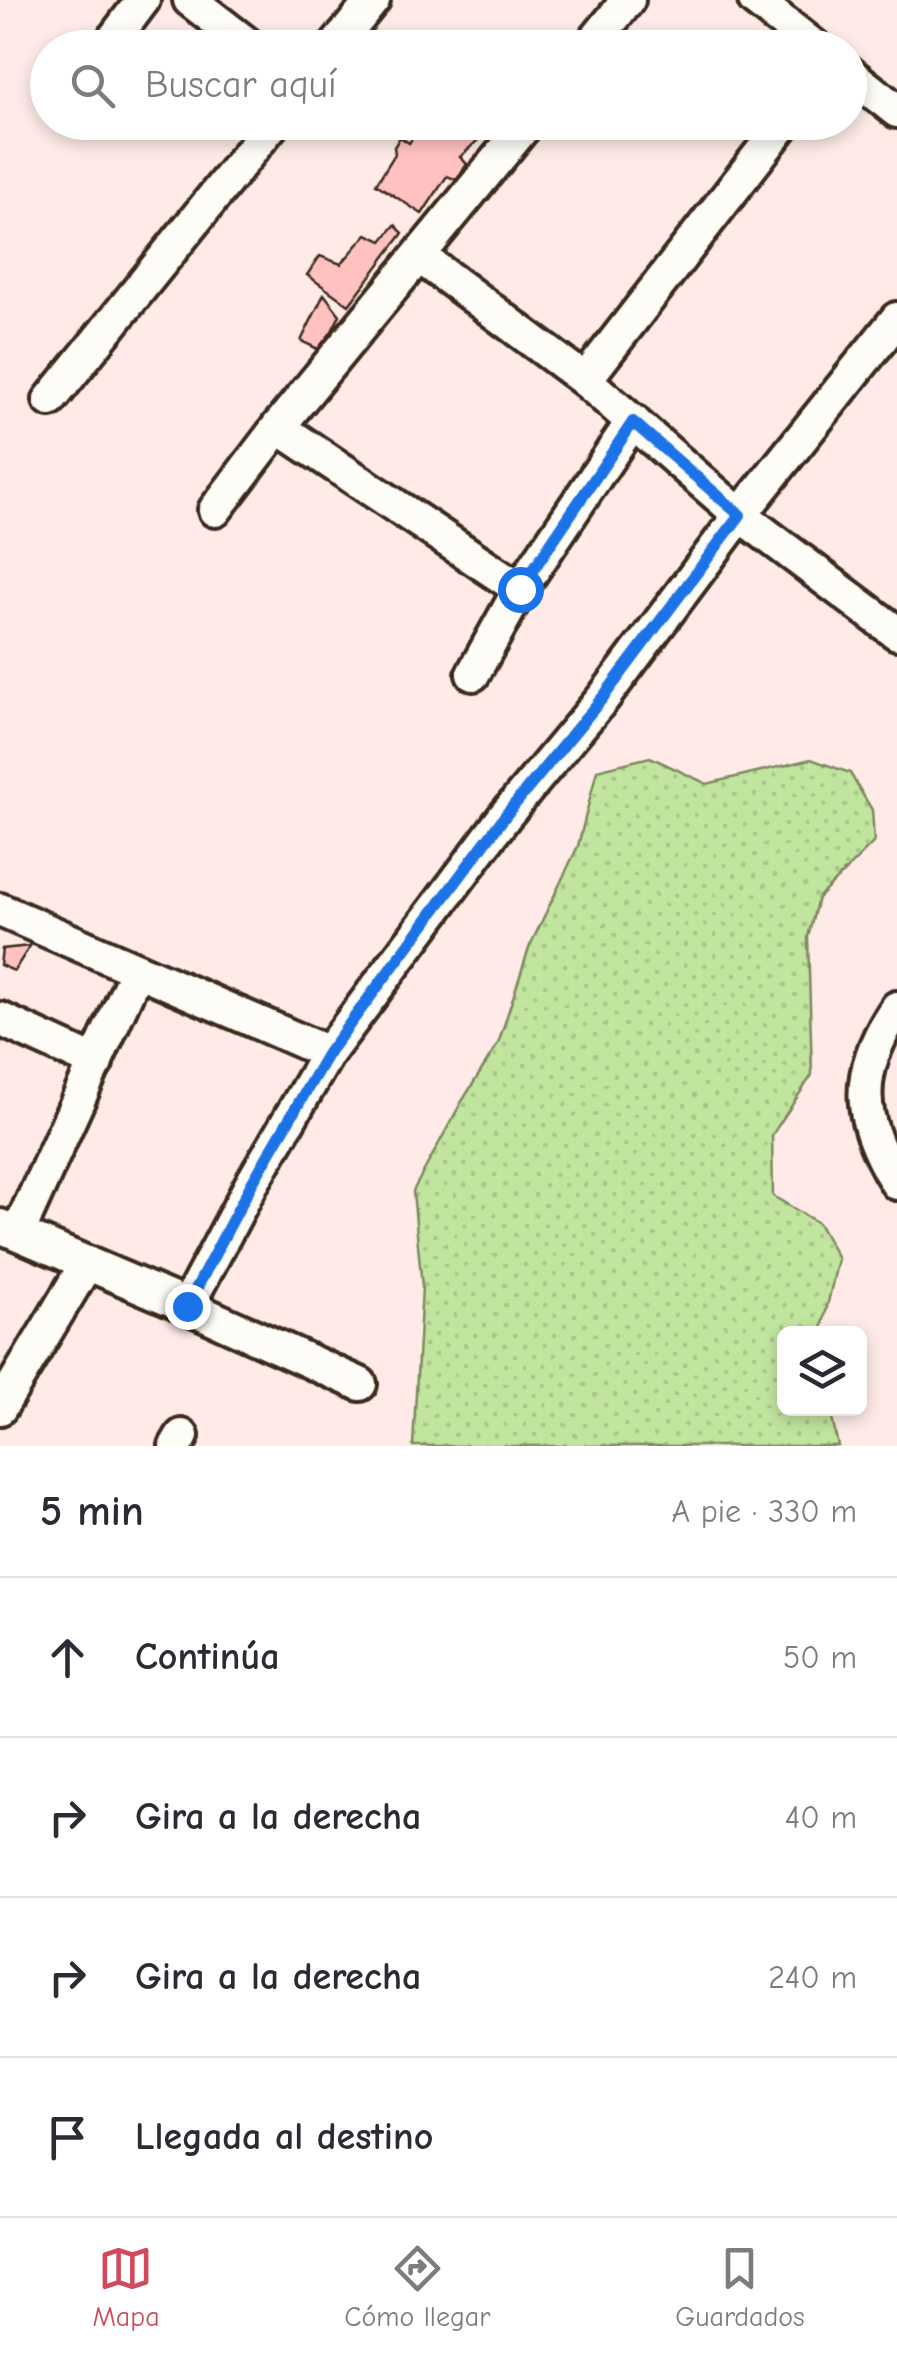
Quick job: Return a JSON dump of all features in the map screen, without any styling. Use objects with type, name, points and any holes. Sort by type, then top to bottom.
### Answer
[{"type":"street","points":[[120,30],[143,0]]},
{"type":"street","points":[[190,0],[229,30]]},
{"type":"street","points":[[349,30],[373,0]]},
{"type":"street","points":[[604,30],[628,0]]},
{"type":"street","points":[[755,0],[793,30]]},
{"type":"street","points":[[867,88],[897,112]]},
{"type":"street","points":[[50,400],[259,140]]},
{"type":"street","points":[[215,510],[278,426],[513,140]]},
{"type":"street","points":[[584,380],[771,140]]},
{"type":"street","points":[[419,256],[584,380],[740,515],[897,634]]},
{"type":"street","points":[[187,1306],[251,1185],[328,1053],[505,816],[604,696],[740,515],[897,319]]},
{"type":"street","points":[[473,674],[520,589],[633,422]]},
{"type":"street","points":[[278,426],[520,589]]},
{"type":"street","points":[[0,910],[328,1053]]},
{"type":"street","points":[[137,970],[96,1063],[9,1230],[360,1384]]},
{"type":"street","points":[[897,1008],[871,1061],[864,1085],[868,1124],[897,1183]]},
{"type":"street","points":[[0,1019],[96,1063]]},
{"type":"street","points":[[0,1408],[88,1263]]},
{"type":"green space","points":[[650,757],[707,784],[811,759],[850,773],[872,810],[874,842],[818,898],[808,937],[812,1075],[772,1135],[773,1196],[818,1223],[838,1259],[823,1326],[777,1326],[777,1416],[832,1416],[838,1446],[413,1446],[422,1287],[413,1191],[498,1044],[529,948],[578,846],[597,770]]},
{"type":"building","points":[[398,140],[477,141],[460,157],[467,164],[457,180],[447,176],[422,214],[376,184],[395,154]]},
{"type":"building","points":[[395,225],[403,233],[349,305],[307,275],[320,256],[341,264],[367,234],[382,241]]},
{"type":"building","points":[[324,294],[340,315],[322,351],[301,341]]},
{"type":"building","points":[[30,946],[14,971],[0,965],[2,949]]},
{"type":"route","points":[[187,1306],[251,1185],[328,1053],[505,816],[604,696],[740,515],[633,422],[520,589]]}]
